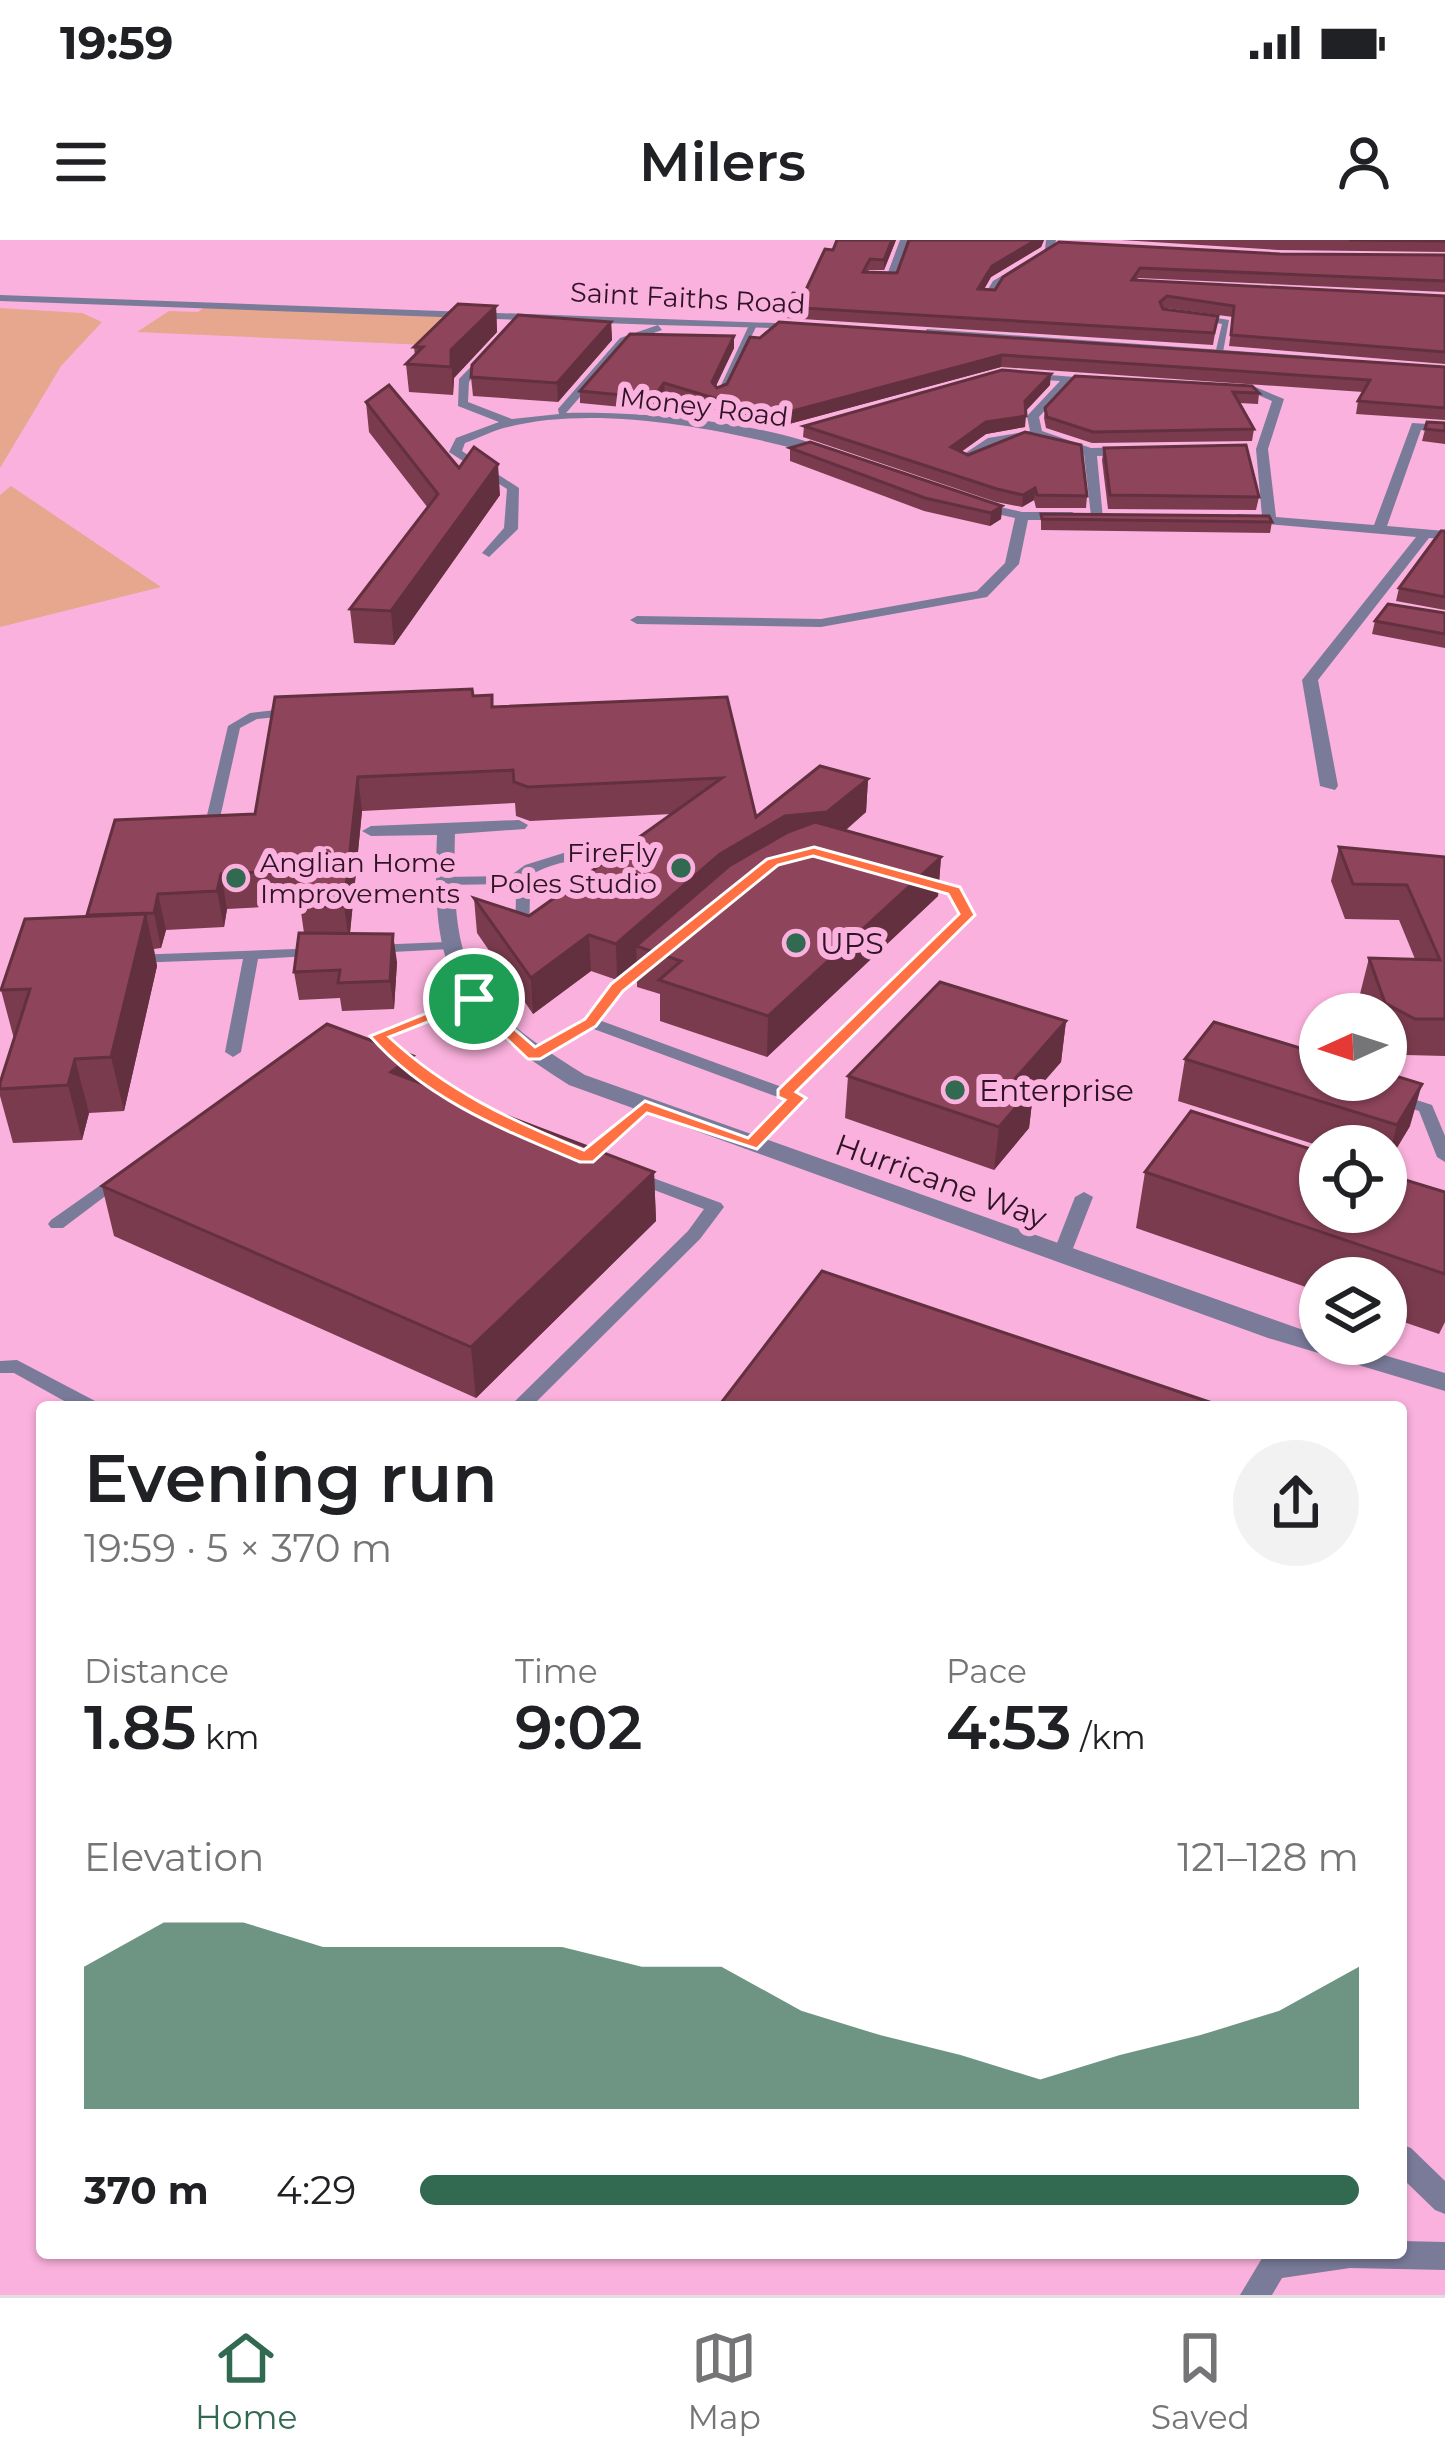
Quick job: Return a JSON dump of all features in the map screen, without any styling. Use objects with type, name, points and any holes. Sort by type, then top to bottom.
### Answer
[{"type":"street","points":[[891,278],[905,240]]},
{"type":"street","points":[[986,297],[996,283],[1051,243],[1074,247]]},
{"type":"street","points":[[869,277],[915,279]]},
{"type":"street","name":"Saint Faiths Road","points":[[0,298],[825,328]]},
{"type":"street","points":[[562,411],[624,340],[677,322]]},
{"type":"street","points":[[511,422],[462,404],[464,381],[518,323]]},
{"type":"street","points":[[908,332],[1348,362]]},
{"type":"street","points":[[904,398],[1001,374],[1115,380]]},
{"type":"street","points":[[1037,433],[1034,416],[1069,378]]},
{"type":"street","points":[[1207,386],[1253,389],[1278,399],[1262,448],[1269,518]]},
{"type":"street","name":"Money Road","points":[[489,553],[511,529],[513,488],[455,452],[460,441],[511,422],[589,418],[696,425],[771,438],[854,463]]},
{"type":"street","points":[[1381,528],[1416,426],[1445,429]]},
{"type":"street","points":[[771,438],[793,431]]},
{"type":"street","points":[[961,460],[992,441],[1037,433],[1090,452],[1155,451]]},
{"type":"street","points":[[1240,449],[1262,448]]},
{"type":"street","points":[[1090,452],[1098,516]]},
{"type":"street","points":[[961,501],[1022,516],[1118,516]]},
{"type":"street","points":[[637,620],[821,623],[982,594],[1012,564],[1022,516]]},
{"type":"street","points":[[1226,518],[1445,535]]},
{"type":"street","points":[[1329,786],[1310,680],[1426,533]]},
{"type":"street","points":[[1369,605],[1388,609]]},
{"type":"street","points":[[371,831],[519,825]]},
{"type":"street","name":"Hurricane Way","points":[[446,829],[446,946],[453,972],[474,999],[534,1055],[577,1080],[1277,1332],[1445,1382]]},
{"type":"lane","points":[[130,310],[144,302]]},
{"type":"lane","points":[[1171,314],[1226,322],[1220,350]]},
{"type":"lane","points":[[719,394],[753,326]]},
{"type":"lane","points":[[236,834],[211,828],[234,726],[254,716],[319,712]]},
{"type":"lane","points":[[443,881],[513,880],[530,868],[598,848],[623,850]]},
{"type":"lane","points":[[554,862],[573,869]]},
{"type":"lane","points":[[784,1094],[968,915],[954,891],[894,874]]},
{"type":"lane","points":[[513,880],[523,895],[522,936]]},
{"type":"lane","points":[[523,895],[541,901]]},
{"type":"lane","points":[[360,950],[446,946]]},
{"type":"lane","points":[[534,1055],[590,1022],[617,988],[669,946]]},
{"type":"lane","points":[[114,960],[338,951]]},
{"type":"lane","points":[[233,1052],[251,955]]},
{"type":"lane","points":[[474,999],[370,1039],[483,1115]]},
{"type":"lane","points":[[590,1022],[797,1098],[751,1145]]},
{"type":"lane","points":[[1404,1101],[1426,1108],[1445,1157]]},
{"type":"lane","points":[[587,1158],[645,1106]]},
{"type":"lane","points":[[525,1401],[694,1235],[715,1207],[566,1149]]},
{"type":"lane","points":[[57,1224],[131,1168]]},
{"type":"lane","points":[[1061,1256],[1084,1197]]},
{"type":"lane","points":[[0,1367],[17,1366],[78,1401]]},
{"type":"lane","points":[[1407,2164],[1445,2200]]},
{"type":"lane","points":[[1407,2255],[1445,2255]]},
{"type":"lane","points":[[1255,2295],[1274,2265],[1316,2259]]},
{"type":"shaded area","points":[[206,306],[454,316],[425,345],[137,332],[169,311],[198,312]]},
{"type":"shaded area","points":[[0,308],[82,313],[102,322],[61,366],[0,468]]},
{"type":"shaded area","points":[[11,486],[161,587],[0,627],[0,495]]},
{"type":"building","points":[[837,240],[892,240],[884,260],[870,259],[863,272],[897,273],[909,240],[1036,240],[992,266],[978,289],[995,290],[1003,277],[1059,242],[1280,254],[1445,255],[1445,281],[1140,268],[1132,280],[1445,296],[1445,352],[1231,335],[1234,306],[1167,296],[1160,302],[1163,309],[1218,316],[1214,333],[786,307],[793,293],[804,294],[825,249],[833,250]]},
{"type":"building","points":[[458,304],[496,306],[451,350],[451,367],[406,364],[423,347],[414,347]]},
{"type":"building","points":[[518,315],[611,322],[557,383],[471,377],[472,365]]},
{"type":"building","points":[[779,322],[1445,367],[1445,408],[1358,401],[1370,380],[1002,355],[774,416],[664,383],[653,398],[580,391],[630,334],[734,336],[712,382],[717,388],[727,384],[750,337],[760,338]]},
{"type":"building","points":[[1002,370],[1051,374],[1025,401],[1026,416],[986,422],[951,447],[968,455],[1025,432],[1081,445],[1087,496],[1037,495],[1035,488],[1023,495],[997,489],[804,426]]},
{"type":"building","points":[[1075,376],[1252,386],[1259,393],[1233,392],[1254,429],[1093,432],[1047,417],[1045,408]]},
{"type":"building","points":[[389,385],[459,468],[474,447],[498,464],[391,611],[350,609],[438,494],[366,402]]},
{"type":"building","points":[[1427,422],[1445,423],[1445,431],[1425,429]]},
{"type":"building","points":[[810,442],[1002,506],[991,513],[925,498],[790,448]]},
{"type":"building","points":[[1246,445],[1259,497],[1110,495],[1104,448]]},
{"type":"building","points":[[1041,514],[1269,516],[1272,522],[1042,519]]},
{"type":"building","points":[[1445,531],[1445,597],[1399,588]]},
{"type":"building","points":[[1388,604],[1445,613],[1445,634],[1375,621]]},
{"type":"building","points":[[472,689],[473,696],[492,695],[492,707],[727,697],[756,817],[820,766],[868,779],[827,812],[785,816],[720,854],[616,944],[589,935],[531,978],[474,898],[529,916],[722,778],[528,787],[514,782],[513,770],[358,777],[344,906],[300,907],[305,870],[221,874],[217,891],[158,894],[154,913],[87,915],[115,820],[255,814],[275,697]]},
{"type":"building","points":[[815,822],[941,857],[768,1016],[659,980],[681,961],[636,946],[729,866]]},
{"type":"building","points":[[1339,847],[1445,857],[1445,1019],[1407,1015],[1407,993],[1381,993],[1369,958],[1440,960],[1407,885],[1353,884]]},
{"type":"building","points":[[146,914],[111,1057],[75,1059],[68,1085],[0,1089],[30,989],[1,990],[25,919]]},
{"type":"building","points":[[299,933],[393,934],[390,981],[338,983],[340,970],[294,972]]},
{"type":"building","points":[[940,982],[1066,1021],[1014,1080],[1034,1086],[999,1127],[848,1076]]},
{"type":"building","points":[[1214,1022],[1299,1048],[1299,1094],[1185,1059]]},
{"type":"building","points":[[327,1024],[413,1056],[391,1072],[654,1172],[471,1347],[102,1186]]},
{"type":"building","points":[[1407,1079],[1422,1084],[1397,1125],[1320,1101],[1407,1101]]},
{"type":"building","points":[[1191,1111],[1299,1145],[1299,1224],[1145,1172]]},
{"type":"building","points":[[1407,1180],[1445,1192],[1445,1274],[1407,1261],[1407,1257],[1324,1233],[1407,1233]]},
{"type":"building","points":[[822,1271],[1206,1401],[723,1401]]},
{"type":"place","name":"FireFly Poles Studio","points":[[681,868]]},
{"type":"place","name":"Anglian Home Improvements","points":[[236,878]]},
{"type":"place","name":"UPS","points":[[796,943]]},
{"type":"place","name":"Enterprise","points":[[955,1090]]},
{"type":"route","points":[[814,851],[954,891],[968,915],[784,1094],[797,1098],[751,1145],[645,1106],[587,1158],[483,1115],[412,1067],[378,1036],[474,999],[534,1055],[590,1022],[617,988],[772,862],[814,851]]}]
